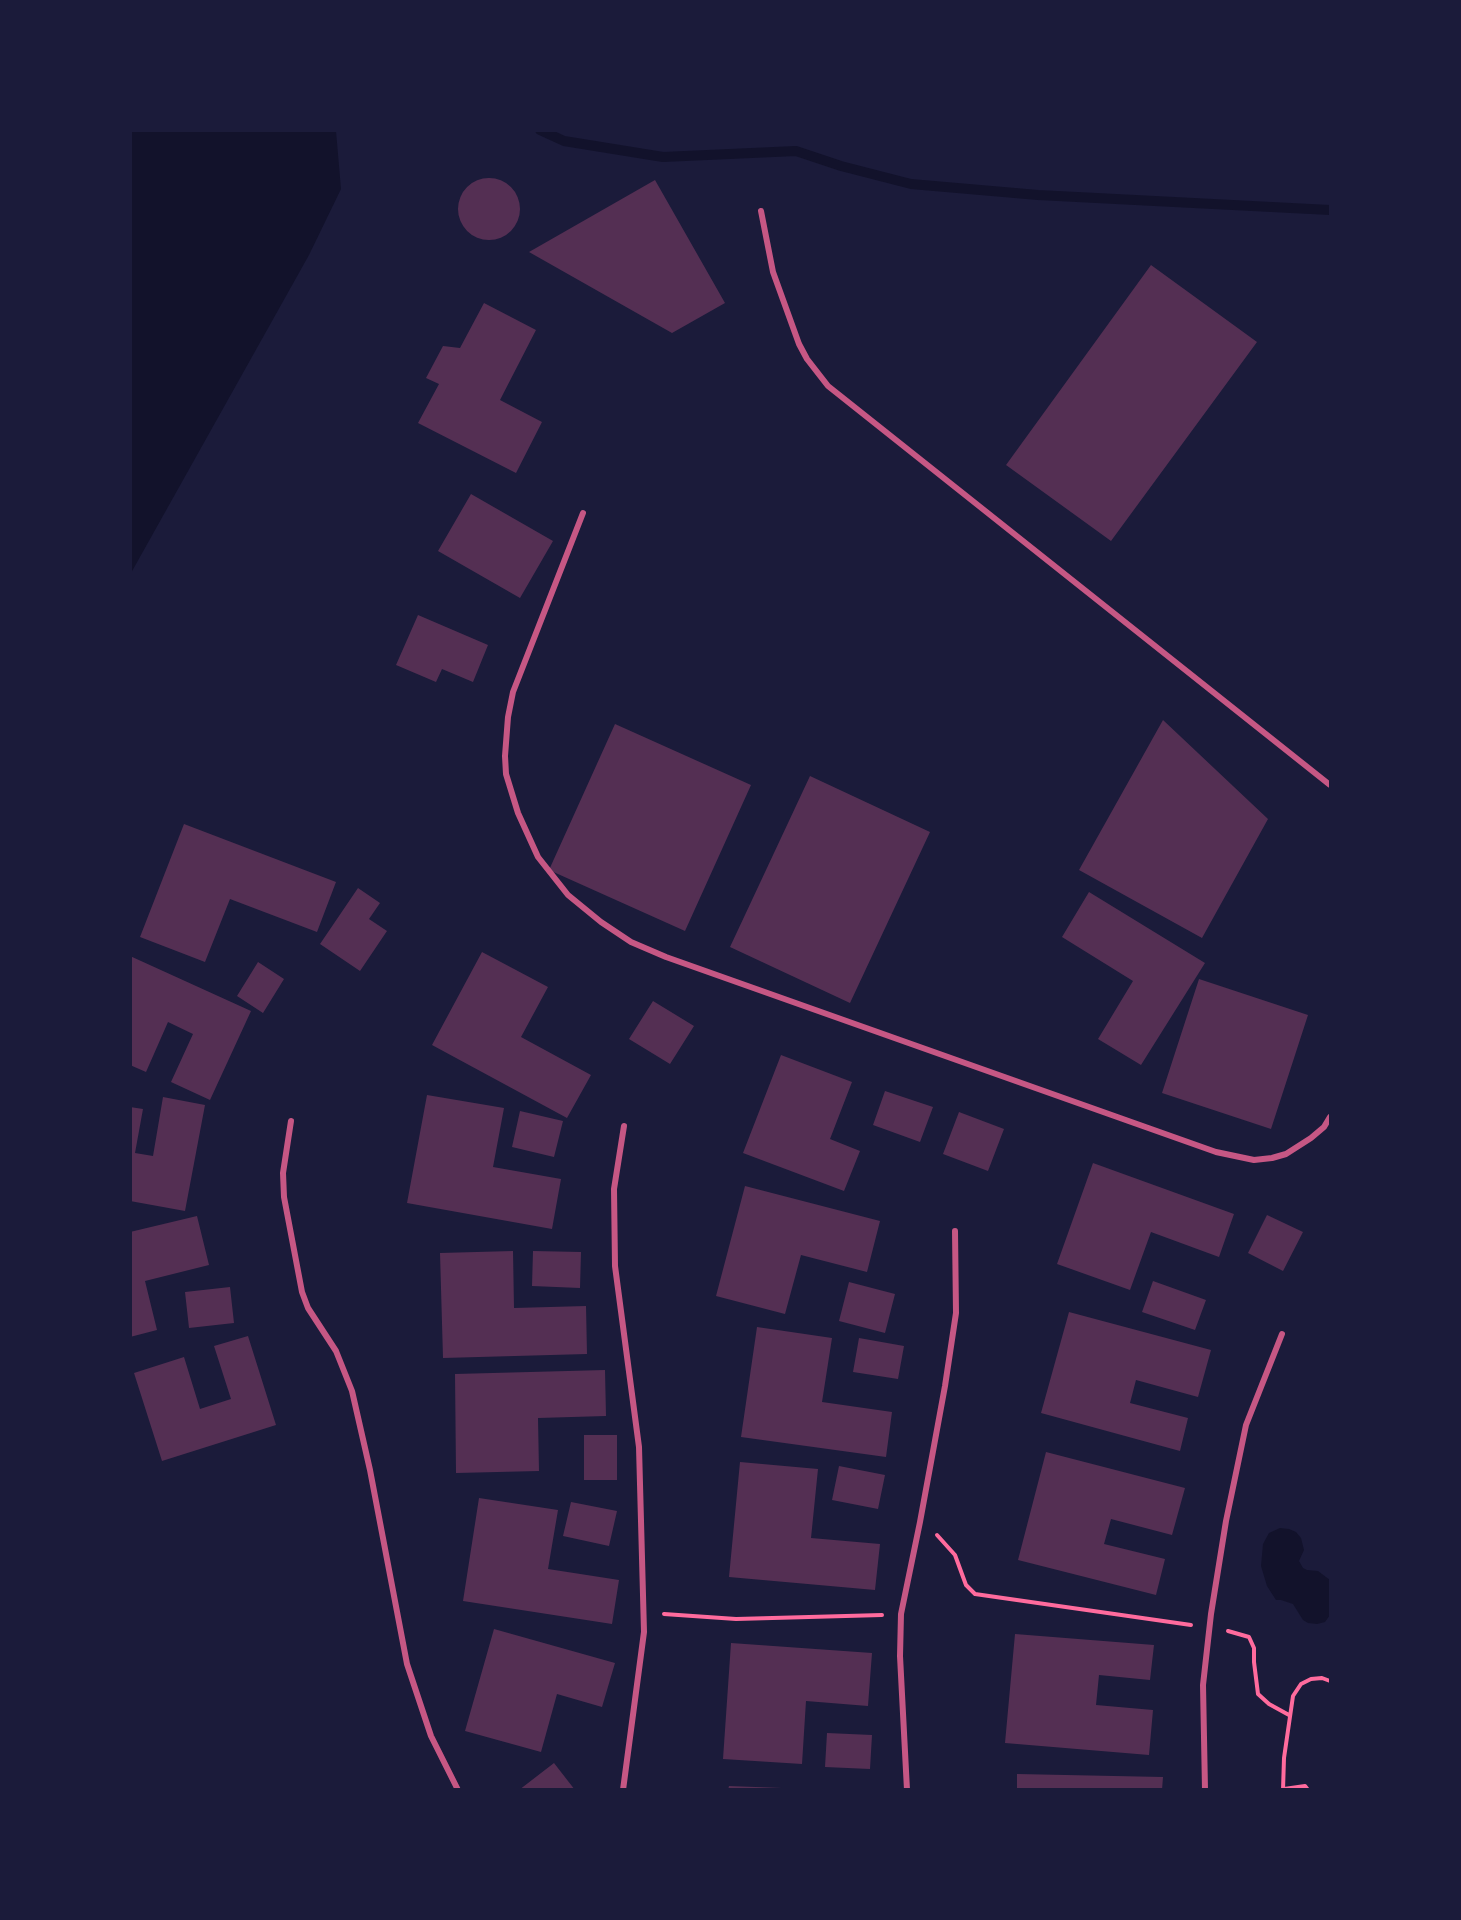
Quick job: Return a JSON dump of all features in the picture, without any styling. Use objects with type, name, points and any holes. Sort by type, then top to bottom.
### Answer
[{"type":"street","points":[[761,211],[773,272],[799,344],[807,359],[828,386],[1330,785]]},
{"type":"street","points":[[584,513],[513,692],[508,717],[505,756],[506,774],[518,813],[538,857],[568,895],[601,922],[631,942],[666,957],[1216,1152],[1254,1160],[1286,1154],[1311,1138],[1324,1127],[1330,1117]]},
{"type":"street","points":[[291,1121],[284,1173],[284,1197],[302,1292],[308,1308],[336,1351],[352,1391],[368,1460],[407,1664],[431,1736],[458,1790]]},
{"type":"street","points":[[623,1790],[644,1632],[639,1447],[615,1266],[614,1189],[624,1126]]},
{"type":"street","points":[[907,1790],[900,1614],[920,1522],[956,1313],[955,1231]]},
{"type":"street","points":[[1205,1790],[1203,1686],[1209,1627],[1226,1521],[1246,1425],[1282,1334]]},
{"type":"path","points":[[920,1522],[940,1538],[955,1555],[966,1585],[975,1594],[1209,1627],[1249,1636],[1254,1648],[1258,1694],[1269,1704],[1289,1715]]},
{"type":"path","points":[[642,1613],[736,1618],[900,1614]]},
{"type":"path","points":[[1308,1790],[1305,1786],[1284,1789],[1284,1758],[1289,1715],[1293,1696],[1301,1684],[1311,1679],[1322,1678],[1330,1681]]},
{"type":"shaded area","points":[[131,130],[336,131],[341,189],[309,255],[131,573]]},
{"type":"shaded area","points":[[1280,1528],[1296,1532],[1301,1538],[1304,1550],[1299,1561],[1303,1568],[1318,1571],[1330,1580],[1330,1615],[1325,1622],[1317,1624],[1303,1620],[1293,1604],[1276,1600],[1267,1586],[1261,1566],[1263,1544],[1269,1533]]},
{"type":"building","points":[[489,178],[501,180],[511,187],[518,197],[520,209],[518,221],[511,231],[501,238],[489,240],[477,238],[467,231],[460,221],[458,209],[460,197],[467,187],[477,180]]},
{"type":"building","points":[[655,180],[725,303],[672,333],[529,252]]},
{"type":"building","points":[[1151,265],[1257,342],[1111,541],[1006,465]]},
{"type":"building","points":[[484,303],[536,330],[500,400],[542,422],[516,473],[418,423],[439,384],[426,378],[443,346],[460,348]]},
{"type":"building","points":[[471,494],[553,541],[520,598],[438,551]]},
{"type":"building","points":[[418,615],[488,645],[473,682],[442,669],[436,682],[396,665]]},
{"type":"building","points":[[1163,720],[1268,819],[1202,938],[1079,870]]},
{"type":"building","points":[[615,724],[751,785],[685,931],[549,870]]},
{"type":"building","points":[[810,776],[930,832],[850,1003],[730,947]]},
{"type":"building","points":[[184,824],[336,882],[317,932],[230,899],[205,962],[140,937]]},
{"type":"building","points":[[358,888],[380,903],[369,919],[387,931],[360,971],[320,944]]},
{"type":"building","points":[[1089,892],[1205,963],[1141,1065],[1098,1039],[1133,981],[1062,937]]},
{"type":"building","points":[[482,952],[548,987],[521,1037],[591,1075],[567,1118],[432,1045]]},
{"type":"building","points":[[130,956],[251,1011],[210,1100],[171,1082],[193,1034],[168,1022],[146,1072],[130,1065]]},
{"type":"building","points":[[258,962],[284,979],[263,1013],[237,996]]},
{"type":"building","points":[[1199,979],[1308,1015],[1271,1129],[1162,1093]]},
{"type":"building","points":[[653,1001],[694,1026],[670,1064],[629,1039]]},
{"type":"building","points":[[781,1055],[852,1082],[830,1139],[860,1151],[844,1191],[743,1153]]},
{"type":"building","points":[[885,1091],[933,1107],[920,1142],[873,1125]]},
{"type":"building","points":[[427,1095],[504,1108],[493,1167],[561,1179],[552,1229],[407,1203]]},
{"type":"building","points":[[163,1097],[205,1105],[185,1211],[130,1201],[130,1107],[143,1109],[135,1153],[153,1156]]},
{"type":"building","points":[[520,1111],[563,1121],[554,1157],[512,1147]]},
{"type":"building","points":[[959,1112],[1004,1129],[988,1171],[943,1154]]},
{"type":"building","points":[[1093,1163],[1234,1214],[1219,1257],[1151,1232],[1130,1290],[1057,1264]]},
{"type":"building","points":[[745,1186],[880,1221],[867,1272],[801,1255],[785,1314],[716,1296]]},
{"type":"building","points":[[1267,1215],[1303,1232],[1283,1271],[1248,1253]]},
{"type":"building","points":[[197,1216],[209,1265],[145,1281],[157,1330],[130,1337],[130,1232]]},
{"type":"building","points":[[513,1251],[514,1308],[586,1306],[587,1354],[443,1358],[440,1253]]},
{"type":"building","points":[[533,1251],[581,1252],[580,1288],[532,1286]]},
{"type":"building","points":[[1153,1281],[1206,1300],[1195,1330],[1142,1312]]},
{"type":"building","points":[[849,1282],[895,1294],[885,1333],[839,1321]]},
{"type":"building","points":[[230,1287],[234,1323],[189,1328],[185,1292]]},
{"type":"building","points":[[1069,1312],[1211,1350],[1198,1397],[1136,1380],[1130,1403],[1188,1418],[1180,1451],[1041,1413]]},
{"type":"building","points":[[757,1327],[832,1338],[822,1402],[892,1412],[886,1457],[741,1437]]},
{"type":"building","points":[[248,1336],[276,1425],[162,1461],[134,1373],[184,1357],[200,1409],[231,1399],[214,1346]]},
{"type":"building","points":[[859,1338],[904,1346],[898,1379],[853,1372]]},
{"type":"building","points":[[605,1370],[606,1416],[538,1418],[539,1471],[456,1473],[455,1374]]},
{"type":"building","points":[[584,1435],[617,1435],[617,1480],[584,1480]]},
{"type":"building","points":[[1046,1452],[1185,1488],[1172,1535],[1111,1519],[1104,1544],[1165,1559],[1156,1595],[1018,1560]]},
{"type":"building","points":[[740,1462],[818,1469],[811,1538],[880,1544],[875,1590],[729,1577]]},
{"type":"building","points":[[839,1466],[885,1475],[878,1509],[832,1500]]},
{"type":"building","points":[[479,1498],[558,1510],[548,1569],[619,1580],[612,1624],[463,1601]]},
{"type":"building","points":[[571,1502],[617,1511],[609,1546],[563,1536]]},
{"type":"building","points":[[494,1629],[615,1663],[602,1707],[557,1694],[541,1752],[465,1731]]},
{"type":"building","points":[[1015,1634],[1154,1645],[1150,1680],[1099,1675],[1096,1705],[1153,1710],[1149,1755],[1005,1743]]},
{"type":"building","points":[[731,1643],[872,1653],[868,1706],[806,1701],[802,1764],[723,1759]]},
{"type":"building","points":[[827,1733],[872,1735],[870,1769],[825,1767]]},
{"type":"building","points":[[554,1763],[575,1790],[519,1790]]},
{"type":"building","points":[[1017,1774],[1163,1777],[1162,1790],[1017,1790]]},
{"type":"building","points":[[729,1786],[782,1788],[782,1790],[728,1790]]},
{"type":"waterway","points":[[540,130],[564,141],[663,157],[796,151],[841,166],[911,184],[1038,195],[1330,210]]}]
